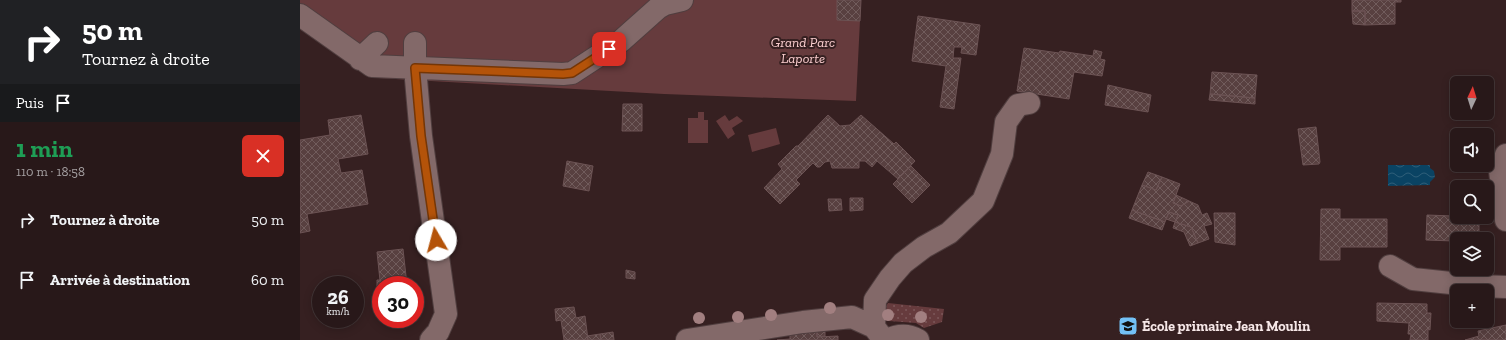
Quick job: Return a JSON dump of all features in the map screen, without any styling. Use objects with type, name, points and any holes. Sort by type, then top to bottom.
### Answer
[{"type":"street","points":[[300,16],[372,66],[416,74],[563,74],[572,73],[621,41],[658,8],[665,4],[682,0]]},
{"type":"street","points":[[360,59],[377,43]]},
{"type":"street","points":[[415,43],[421,136],[446,314],[438,332],[431,340]]},
{"type":"street","points":[[882,336],[874,300],[890,278],[904,263],[924,247],[949,233],[982,201],[1002,154],[1006,122],[1018,105],[1029,103]]},
{"type":"street","points":[[1505,219],[1500,171],[1506,155]]},
{"type":"street","points":[[1390,266],[1413,279],[1464,285],[1506,287]]},
{"type":"street","points":[[687,340],[803,322],[852,317],[882,336],[897,335],[918,340]]},
{"type":"green space","name":"Grand Parc Laporte","points":[[300,0],[861,0],[856,101],[664,94],[370,77],[300,22]]},
{"type":"green space","points":[[698,112],[704,112],[704,120],[708,120],[708,143],[688,143],[688,118],[698,118]]},
{"type":"green space","points":[[725,115],[729,121],[737,116],[743,121],[732,128],[735,134],[728,139],[716,121]]},
{"type":"green space","points":[[776,128],[780,144],[752,152],[748,135]]},
{"type":"green space","points":[[888,303],[944,309],[942,322],[924,328],[916,323],[889,321],[882,313]]},
{"type":"water","points":[[1388,165],[1430,165],[1430,168],[1434,171],[1435,177],[1430,182],[1430,185],[1388,186]]},
{"type":"building","points":[[837,0],[861,0],[860,21],[837,20]]},
{"type":"building","points":[[1352,0],[1401,0],[1401,2],[1395,2],[1395,24],[1365,25],[1365,11],[1352,11]]},
{"type":"building","points":[[1352,11],[1365,11],[1365,25],[1353,24]]},
{"type":"building","points":[[918,16],[980,25],[976,55],[961,53],[962,47],[954,47],[953,58],[961,58],[954,109],[940,107],[946,66],[912,61]]},
{"type":"building","points":[[1024,48],[1093,56],[1094,50],[1102,52],[1100,59],[1105,60],[1102,76],[1074,72],[1069,99],[1017,91]]},
{"type":"building","points":[[1212,72],[1257,75],[1255,98],[1210,94]]},
{"type":"building","points":[[1108,85],[1151,95],[1148,112],[1105,105]]},
{"type":"building","points":[[1210,94],[1255,98],[1255,104],[1209,100]]},
{"type":"building","points":[[623,104],[642,104],[642,131],[622,131]]},
{"type":"building","points":[[361,115],[368,154],[338,159],[341,173],[362,170],[368,204],[307,214],[310,231],[300,233],[300,140],[330,135],[328,120]]},
{"type":"building","points":[[828,115],[840,126],[850,125],[861,115],[894,144],[896,142],[915,161],[898,179],[877,161],[872,167],[865,161],[859,161],[859,168],[832,168],[830,161],[825,162],[820,167],[817,167],[813,163],[796,180],[800,184],[780,204],[764,188],[782,169],[778,164]]},
{"type":"building","points":[[1316,127],[1320,162],[1319,164],[1303,165],[1298,129]]},
{"type":"building","points":[[567,161],[593,166],[589,191],[563,186]]},
{"type":"building","points":[[911,166],[930,185],[912,203],[893,184]]},
{"type":"building","points":[[1148,172],[1162,177],[1156,190],[1142,185]]},
{"type":"building","points":[[1162,177],[1180,184],[1173,203],[1181,206],[1189,201],[1198,205],[1202,215],[1207,213],[1212,224],[1204,226],[1209,239],[1198,243],[1191,227],[1175,222],[1178,215],[1169,212],[1165,222],[1132,210],[1142,185],[1156,190]]},
{"type":"building","points":[[1176,195],[1189,201],[1181,206],[1173,203]]},
{"type":"building","points":[[850,198],[863,198],[863,210],[850,211]]},
{"type":"building","points":[[828,199],[841,199],[842,210],[829,211]]},
{"type":"building","points":[[1321,209],[1340,209],[1340,219],[1387,219],[1387,247],[1340,247],[1340,260],[1320,260]]},
{"type":"building","points":[[1132,210],[1165,222],[1162,230],[1129,218]]},
{"type":"building","points":[[1169,212],[1178,215],[1175,222],[1166,219]]},
{"type":"building","points":[[1214,213],[1235,213],[1235,245],[1215,242]]},
{"type":"building","points":[[1427,215],[1450,216],[1450,224],[1479,224],[1479,232],[1450,232],[1450,241],[1426,240]]},
{"type":"building","points":[[1175,222],[1191,227],[1198,243],[1190,246],[1184,232],[1173,228]]},
{"type":"building","points":[[403,249],[406,276],[380,276],[377,252]]},
{"type":"building","points":[[626,270],[635,272],[635,279],[626,278]]},
{"type":"building","points":[[1377,303],[1427,304],[1427,313],[1431,313],[1430,330],[1428,329],[1428,340],[1410,340],[1411,334],[1408,334],[1409,323],[1377,321]]},
{"type":"building","points":[[574,307],[576,318],[585,316],[588,340],[564,340],[561,320],[556,321],[555,309]]},
{"type":"building","points":[[1506,325],[1506,340],[1465,340],[1479,336],[1478,331]]},
{"type":"building","points":[[817,331],[825,331],[825,336],[817,337]]},
{"type":"building","points":[[817,331],[817,337],[838,336],[838,340],[777,340],[790,339],[790,332]]},
{"type":"building","points":[[613,332],[614,340],[601,340],[600,334]]},
{"type":"building","points":[[600,334],[601,340],[588,340],[587,336]]},
{"type":"place","name":"École primaire Jean Moulin","points":[[1128,326]]},
{"type":"route","points":[[436,240],[421,136],[415,68],[563,74],[572,73],[609,49]]}]
